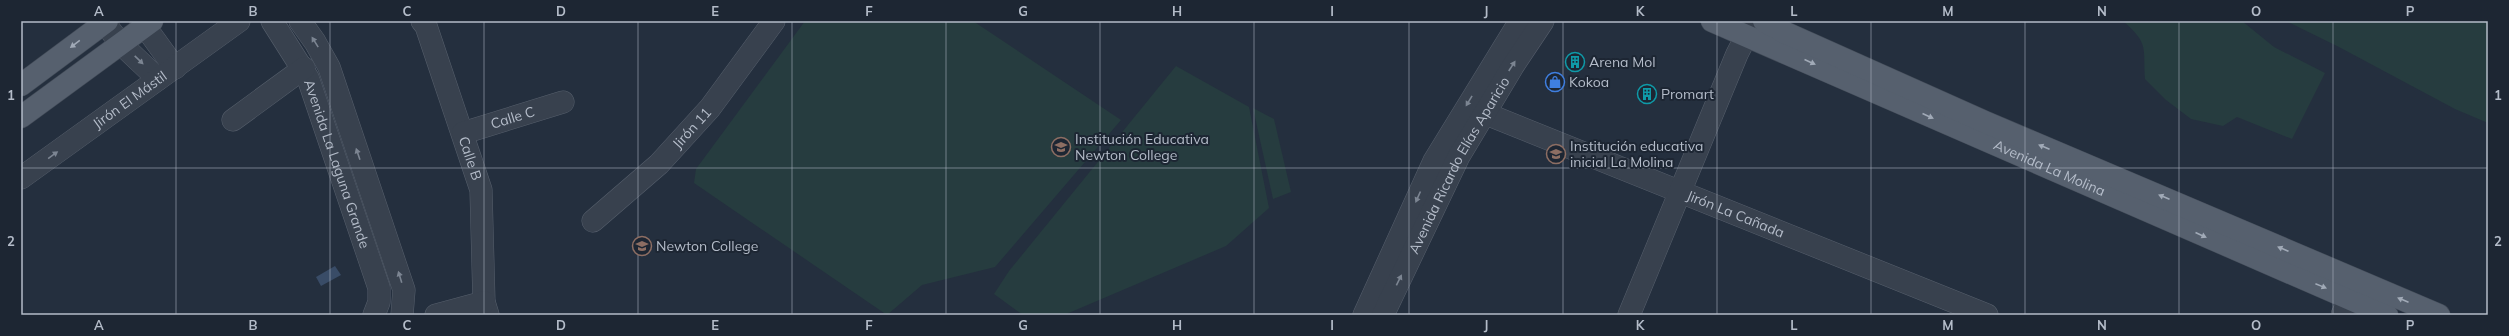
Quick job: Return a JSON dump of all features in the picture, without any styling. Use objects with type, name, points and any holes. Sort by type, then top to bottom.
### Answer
[{"type":"main road","name":"Avenida La Molina","points":[[1712,21],[1750,28],[2267,264],[2350,298],[2439,315]]},
{"type":"main road","name":"Avenida La Molina","points":[[1764,21],[1786,33],[1986,122],[2387,315]]},
{"type":"main road","points":[[21,85],[105,22]]},
{"type":"main road","points":[[21,117],[121,44],[146,23]]},
{"type":"street","name":"Jirón El Mástil","points":[[21,178],[239,21]]},
{"type":"street","name":"Avenida La Laguna Grande","points":[[272,21],[306,73],[379,288],[379,302],[374,315]]},
{"type":"street","name":"Avenida La Laguna Grande","points":[[300,21],[315,42],[329,67],[404,290],[402,315]]},
{"type":"street","name":"Calle B","points":[[422,21],[426,26],[481,190],[486,309],[436,315]]},
{"type":"street","name":"Jirón 11","points":[[593,221],[660,164],[710,108],[774,21]]},
{"type":"street","name":"Avenida Ricardo Elías Aparicio","points":[[1364,315],[1434,161],[1466,105],[1520,21]]},
{"type":"street","name":"Avenida Ricardo Elías Aparicio","points":[[1382,315],[1459,156],[1484,113],[1543,21]]},
{"type":"street","points":[[105,22],[121,44],[166,73]]},
{"type":"street","points":[[146,23],[166,73]]},
{"type":"street","points":[[1629,315],[1750,28]]},
{"type":"street","points":[[233,120],[306,73],[329,67]]},
{"type":"street","name":"Calle C","points":[[463,134],[563,102]]},
{"type":"street","name":"Jirón La Cañada","points":[[1484,113],[1681,190],[1987,315]]},
{"type":"green space","points":[[805,21],[973,21],[1121,120],[995,267],[922,285],[887,315],[694,183],[696,169]]},
{"type":"green space","points":[[2123,21],[2242,21],[2274,47],[2325,73],[2292,139],[2237,117],[2223,126],[2191,119],[2166,100],[2145,79],[2143,46],[2137,35]]},
{"type":"green space","points":[[2286,21],[2488,21],[2488,123],[2455,109],[2339,47]]},
{"type":"green space","points":[[1176,66],[1249,107],[1269,208],[1226,246],[1064,315],[1023,315],[994,294],[1009,271]]},
{"type":"green space","points":[[1253,108],[1274,119],[1291,192],[1273,199]]},
{"type":"water","points":[[335,266],[341,275],[321,286],[316,277]]},
{"type":"place","name":"Arena Mol","points":[[1575,62]]},
{"type":"place","name":"Kokoa","points":[[1555,82]]},
{"type":"place","name":"Promart","points":[[1647,94]]},
{"type":"place","name":"Institución Educativa Newton College","points":[[1061,147]]},
{"type":"place","name":"Institución educativa inicial La Molina","points":[[1556,154]]},
{"type":"place","name":"Newton College","points":[[642,246]]}]
